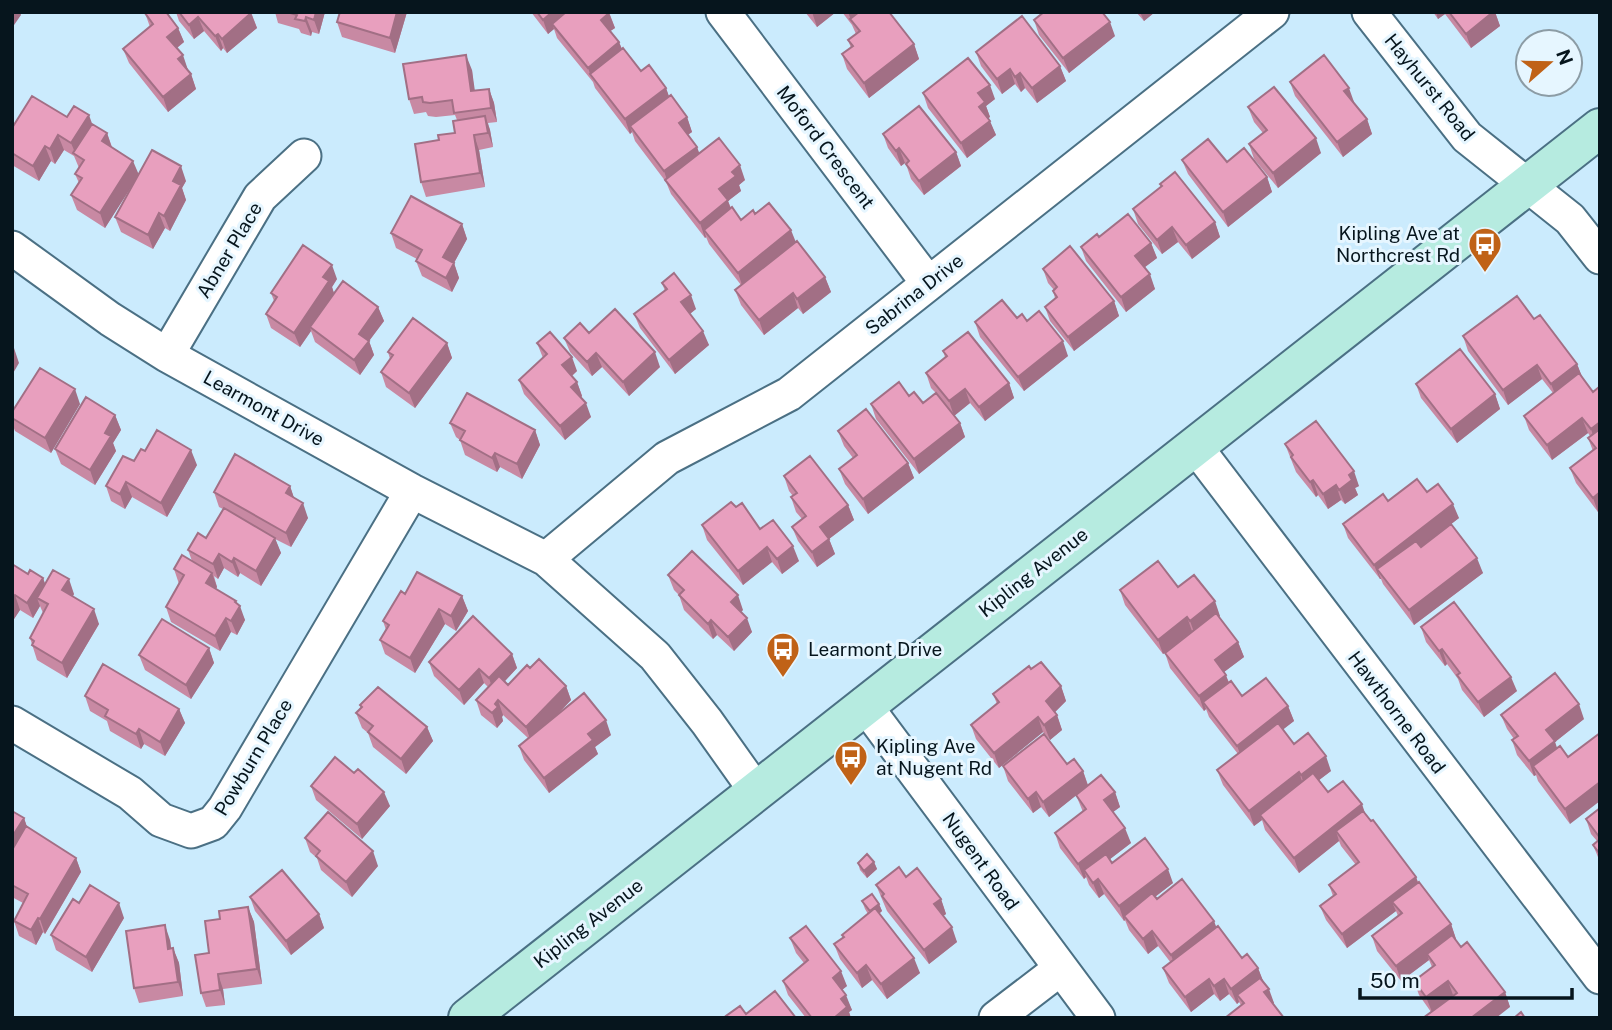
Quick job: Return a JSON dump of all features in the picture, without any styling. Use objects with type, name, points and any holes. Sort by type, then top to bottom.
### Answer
[{"type":"main road","name":"Kipling Avenue","points":[[468,1018],[1600,128]]},
{"type":"street","name":"Moford Crescent","points":[[723,12],[928,283]]},
{"type":"street","name":"Sabrina Drive","points":[[546,559],[667,458],[789,394],[1272,12]]},
{"type":"street","name":"Hayhurst Road","points":[[1369,12],[1467,137],[1570,219],[1600,257]]},
{"type":"street","name":"Abner Place","points":[[167,355],[260,197],[304,156]]},
{"type":"street","name":"Learmont Drive","points":[[12,248],[110,319],[167,355],[412,491],[546,559],[655,656],[756,791]]},
{"type":"street","name":"Hawthorne Road","points":[[1195,446],[1600,977]]},
{"type":"street","name":"Powburn Place","points":[[12,723],[130,793],[161,820],[191,831],[213,823],[225,808],[412,491]]},
{"type":"street","name":"Nugent Road","points":[[864,704],[1098,1018]]},
{"type":"street","points":[[996,1018],[1060,969]]},
{"type":"building","points":[[146,12],[166,12],[178,28],[167,37],[183,55],[178,59],[191,74],[163,97],[123,49],[153,24]]},
{"type":"building","points":[[179,12],[251,13],[222,39],[218,34],[215,36],[198,17],[189,25]]},
{"type":"building","points":[[287,12],[316,12],[314,20],[306,17],[305,21],[295,19],[297,15]]},
{"type":"building","points":[[340,12],[397,12],[390,38],[337,22]]},
{"type":"building","points":[[537,12],[552,12],[543,20]]},
{"type":"building","points":[[566,12],[609,12],[601,20],[619,42],[588,68],[552,24]]},
{"type":"building","points":[[859,12],[889,12],[914,44],[864,83],[842,54],[853,46],[848,40],[860,31],[850,19]]},
{"type":"building","points":[[1044,12],[1102,12],[1110,22],[1063,58],[1034,20]]},
{"type":"building","points":[[1449,12],[1493,12],[1466,34]]},
{"type":"building","points":[[1022,16],[1060,66],[1032,88],[1020,73],[1015,77],[1010,69],[997,79],[976,52]]},
{"type":"building","points":[[623,48],[641,71],[649,65],[666,88],[625,119],[590,74]]},
{"type":"building","points":[[466,55],[471,91],[489,89],[491,108],[454,113],[452,100],[430,103],[423,102],[422,97],[409,99],[403,64]]},
{"type":"building","points":[[1324,55],[1349,88],[1344,91],[1367,119],[1337,142],[1290,82]]},
{"type":"building","points":[[968,58],[990,85],[978,93],[985,102],[979,107],[990,121],[961,143],[923,93]]},
{"type":"building","points":[[1274,87],[1316,138],[1273,173],[1249,144],[1267,130],[1248,107]]},
{"type":"building","points":[[671,95],[687,117],[679,123],[697,147],[664,171],[630,126]]},
{"type":"building","points":[[32,96],[67,117],[74,106],[89,115],[71,143],[58,135],[50,149],[45,146],[33,166],[12,153],[12,128]]},
{"type":"building","points":[[919,106],[956,152],[919,181],[906,164],[909,161],[899,148],[896,151],[883,134]]},
{"type":"building","points":[[485,116],[488,133],[474,135],[480,173],[421,182],[415,144],[439,140],[438,135],[455,133],[453,121]]},
{"type":"building","points":[[92,124],[107,133],[102,141],[133,161],[100,213],[71,195],[82,178],[75,174],[84,160],[73,153]]},
{"type":"building","points":[[719,138],[740,165],[732,172],[736,176],[719,189],[728,200],[700,223],[665,180]]},
{"type":"building","points":[[1208,139],[1227,162],[1244,148],[1267,177],[1223,212],[1182,160]]},
{"type":"building","points":[[152,150],[181,166],[173,181],[181,185],[164,216],[159,213],[148,235],[115,217]]},
{"type":"building","points":[[1175,172],[1215,222],[1186,245],[1172,227],[1157,240],[1133,209]]},
{"type":"building","points":[[411,196],[462,224],[443,257],[454,263],[446,278],[416,261],[422,250],[391,233]]},
{"type":"building","points":[[769,203],[791,230],[738,273],[704,230],[732,207],[741,220],[753,210],[755,214]]},
{"type":"building","points":[[1128,214],[1151,243],[1135,256],[1150,274],[1121,297],[1081,247],[1097,234],[1099,237]]},
{"type":"building","points":[[797,241],[825,277],[797,299],[793,293],[759,320],[735,290]]},
{"type":"building","points":[[303,245],[332,265],[323,277],[329,281],[294,333],[266,314],[277,297],[271,293]]},
{"type":"building","points":[[1070,246],[1114,301],[1068,337],[1045,307],[1057,297],[1053,291],[1057,287],[1043,269]]},
{"type":"building","points":[[674,273],[691,295],[681,302],[703,331],[669,360],[634,314],[667,289],[662,283]]},
{"type":"building","points":[[343,281],[378,307],[359,334],[369,341],[354,360],[310,327]]},
{"type":"building","points":[[1517,296],[1534,319],[1540,315],[1577,364],[1551,384],[1537,365],[1503,390],[1463,336]]},
{"type":"building","points":[[1002,300],[1017,318],[1022,314],[1027,321],[1039,311],[1063,341],[1018,377],[975,322]]},
{"type":"building","points":[[615,309],[655,352],[623,382],[596,353],[587,362],[564,338],[580,323],[589,333]]},
{"type":"building","points":[[413,318],[447,343],[409,393],[381,372],[393,355],[388,352]]},
{"type":"building","points":[[550,332],[572,357],[562,365],[577,382],[571,387],[586,403],[560,426],[519,380],[547,354],[537,343]]},
{"type":"building","points":[[968,332],[1009,383],[979,407],[965,389],[949,401],[926,373],[947,356],[943,351]]},
{"type":"building","points":[[1460,349],[1495,394],[1451,429],[1416,384]]},
{"type":"building","points":[[40,368],[75,389],[45,438],[12,418],[12,412]]},
{"type":"building","points":[[1579,373],[1593,392],[1599,387],[1600,389],[1600,422],[1591,429],[1582,418],[1547,445],[1524,416]]},
{"type":"building","points":[[899,382],[909,396],[914,392],[923,403],[936,393],[960,423],[914,459],[871,404]]},
{"type":"building","points":[[467,393],[535,430],[517,464],[495,453],[492,458],[460,440],[465,431],[450,423]]},
{"type":"building","points":[[86,397],[115,415],[105,433],[111,436],[90,470],[55,449]]},
{"type":"building","points":[[866,409],[908,463],[863,499],[839,469],[857,455],[838,431]]},
{"type":"building","points":[[1316,421],[1354,471],[1349,475],[1352,480],[1339,490],[1336,485],[1323,494],[1291,457],[1293,455],[1285,444]]},
{"type":"building","points":[[1600,429],[1600,492],[1593,498],[1570,468],[1596,448],[1588,438]]},
{"type":"building","points":[[157,430],[191,450],[161,503],[126,482],[120,494],[106,486],[123,456],[134,461],[141,449],[145,451]]},
{"type":"building","points":[[235,454],[290,486],[286,493],[303,503],[286,533],[214,492]]},
{"type":"building","points":[[810,456],[848,505],[820,527],[829,539],[812,552],[792,527],[806,516],[791,497],[797,493],[784,476]]},
{"type":"building","points":[[1417,479],[1427,492],[1438,484],[1453,504],[1374,565],[1343,524],[1383,494],[1388,501]]},
{"type":"building","points":[[731,502],[736,507],[742,503],[760,529],[773,520],[793,546],[777,559],[767,547],[738,571],[702,525]]},
{"type":"building","points":[[224,508],[275,538],[256,571],[234,558],[232,562],[219,554],[213,564],[188,550],[198,533],[206,538]]},
{"type":"building","points":[[1451,524],[1477,558],[1409,610],[1377,569],[1416,541],[1421,547]]},
{"type":"building","points":[[692,551],[738,595],[731,602],[747,618],[728,637],[711,620],[708,624],[679,595],[684,590],[668,575]]},
{"type":"building","points":[[182,555],[212,573],[206,583],[240,606],[231,621],[226,618],[215,636],[166,607],[184,575],[174,569]]},
{"type":"building","points":[[1158,561],[1178,587],[1194,575],[1215,601],[1190,621],[1187,617],[1158,640],[1120,590]]},
{"type":"building","points":[[12,564],[28,574],[30,570],[43,578],[27,603],[15,595],[12,599]]},
{"type":"building","points":[[53,570],[69,579],[62,590],[94,609],[62,663],[32,645],[34,641],[30,638],[48,604],[37,598]]},
{"type":"building","points":[[417,572],[462,596],[451,616],[439,609],[410,658],[380,640],[389,625],[383,621],[401,591],[405,594]]},
{"type":"building","points":[[1454,602],[1511,677],[1478,702],[1457,675],[1460,673],[1442,649],[1439,651],[1421,627]]},
{"type":"building","points":[[1216,613],[1238,642],[1215,660],[1226,675],[1199,696],[1165,653]]},
{"type":"building","points":[[473,616],[512,654],[489,678],[479,669],[459,690],[429,662]]},
{"type":"building","points":[[162,619],[209,648],[186,685],[139,655]]},
{"type":"building","points":[[539,659],[566,686],[526,727],[498,700],[495,704],[498,707],[492,713],[476,700],[499,676],[508,685],[527,665],[530,668]]},
{"type":"building","points":[[1041,662],[1061,686],[1046,701],[1057,715],[1044,725],[1038,717],[994,753],[971,725],[999,702],[993,694],[1029,666],[1031,669]]},
{"type":"building","points":[[103,664],[179,709],[160,742],[139,729],[136,734],[105,716],[108,710],[85,696]]},
{"type":"building","points":[[1555,673],[1579,704],[1546,730],[1555,741],[1529,761],[1512,740],[1518,736],[1501,715]]},
{"type":"building","points":[[1266,678],[1288,706],[1237,746],[1203,702],[1231,681],[1242,696]]},
{"type":"building","points":[[378,687],[427,727],[401,759],[368,732],[373,726],[356,713],[362,707],[360,705]]},
{"type":"building","points":[[584,693],[606,720],[588,734],[593,740],[544,778],[519,746]]},
{"type":"building","points":[[1278,723],[1294,744],[1308,733],[1326,756],[1301,775],[1299,772],[1249,811],[1217,770]]},
{"type":"building","points":[[1600,733],[1600,782],[1565,809],[1533,766],[1560,746],[1568,757]]},
{"type":"building","points":[[1044,734],[1067,764],[1074,759],[1083,771],[1043,802],[1036,792],[1028,799],[1003,766]]},
{"type":"building","points":[[335,757],[354,773],[358,769],[384,792],[357,824],[311,786]]},
{"type":"building","points":[[1313,773],[1328,792],[1343,781],[1362,804],[1294,858],[1260,815]]},
{"type":"building","points":[[1101,775],[1115,792],[1104,800],[1125,828],[1078,864],[1055,833],[1086,809],[1076,795]]},
{"type":"building","points":[[1600,808],[1600,838],[1586,819]]},
{"type":"building","points":[[12,811],[24,818],[12,837]]},
{"type":"building","points":[[1363,811],[1373,820],[1416,877],[1342,934],[1320,906],[1336,894],[1329,885],[1359,862],[1336,831]]},
{"type":"building","points":[[328,812],[373,851],[346,882],[316,856],[320,851],[305,838]]},
{"type":"building","points":[[26,826],[76,858],[31,930],[14,921],[28,894],[12,885],[12,850]]},
{"type":"building","points":[[1145,838],[1168,869],[1119,906],[1098,879],[1093,883],[1084,870],[1106,854],[1112,863]]},
{"type":"building","points":[[1600,839],[1600,854],[1593,845]]},
{"type":"building","points":[[867,854],[874,862],[864,871],[858,863]]},
{"type":"building","points":[[899,867],[906,877],[917,868],[941,899],[934,904],[952,927],[924,950],[876,885]]},
{"type":"building","points":[[282,870],[319,914],[286,941],[250,897]]},
{"type":"building","points":[[1182,879],[1214,921],[1171,955],[1152,931],[1143,939],[1124,916],[1152,893],[1157,899]]},
{"type":"building","points":[[1419,882],[1451,924],[1396,966],[1372,936],[1402,913],[1392,902]]},
{"type":"building","points":[[90,885],[119,903],[86,957],[51,935],[73,899],[79,903]]},
{"type":"building","points":[[872,894],[879,904],[870,911],[862,901]]},
{"type":"building","points":[[248,907],[257,969],[218,974],[220,990],[201,993],[195,955],[209,953],[205,921],[220,919],[219,911]]},
{"type":"building","points":[[875,908],[914,958],[881,984],[866,965],[857,973],[834,944]]},
{"type":"building","points":[[165,925],[168,949],[173,948],[178,982],[134,988],[126,931]]},
{"type":"building","points":[[806,926],[841,971],[833,978],[846,995],[841,999],[847,1007],[834,1018],[812,1018],[783,981],[808,960],[790,938]]},
{"type":"building","points":[[1218,926],[1242,958],[1247,954],[1258,968],[1231,989],[1224,979],[1214,986],[1209,979],[1185,997],[1163,968]]},
{"type":"building","points":[[1452,935],[1461,947],[1467,942],[1505,992],[1471,1018],[1423,1018],[1457,993],[1448,981],[1426,997],[1414,981],[1435,965],[1427,954]]},
{"type":"building","points":[[1260,978],[1269,989],[1264,992],[1284,1018],[1225,1018],[1244,1003],[1237,995]]},
{"type":"building","points":[[775,991],[796,1018],[726,1016],[740,1006],[746,1014]]},
{"type":"building","points":[[1521,1012],[1525,1018],[1514,1018]]},
{"type":"place","name":"Kipling Ave at Northcrest Rd","points":[[1485,274]]},
{"type":"place","name":"Learmont Drive","points":[[783,679]]},
{"type":"place","name":"Kipling Ave at Nugent Rd","points":[[851,787]]}]
